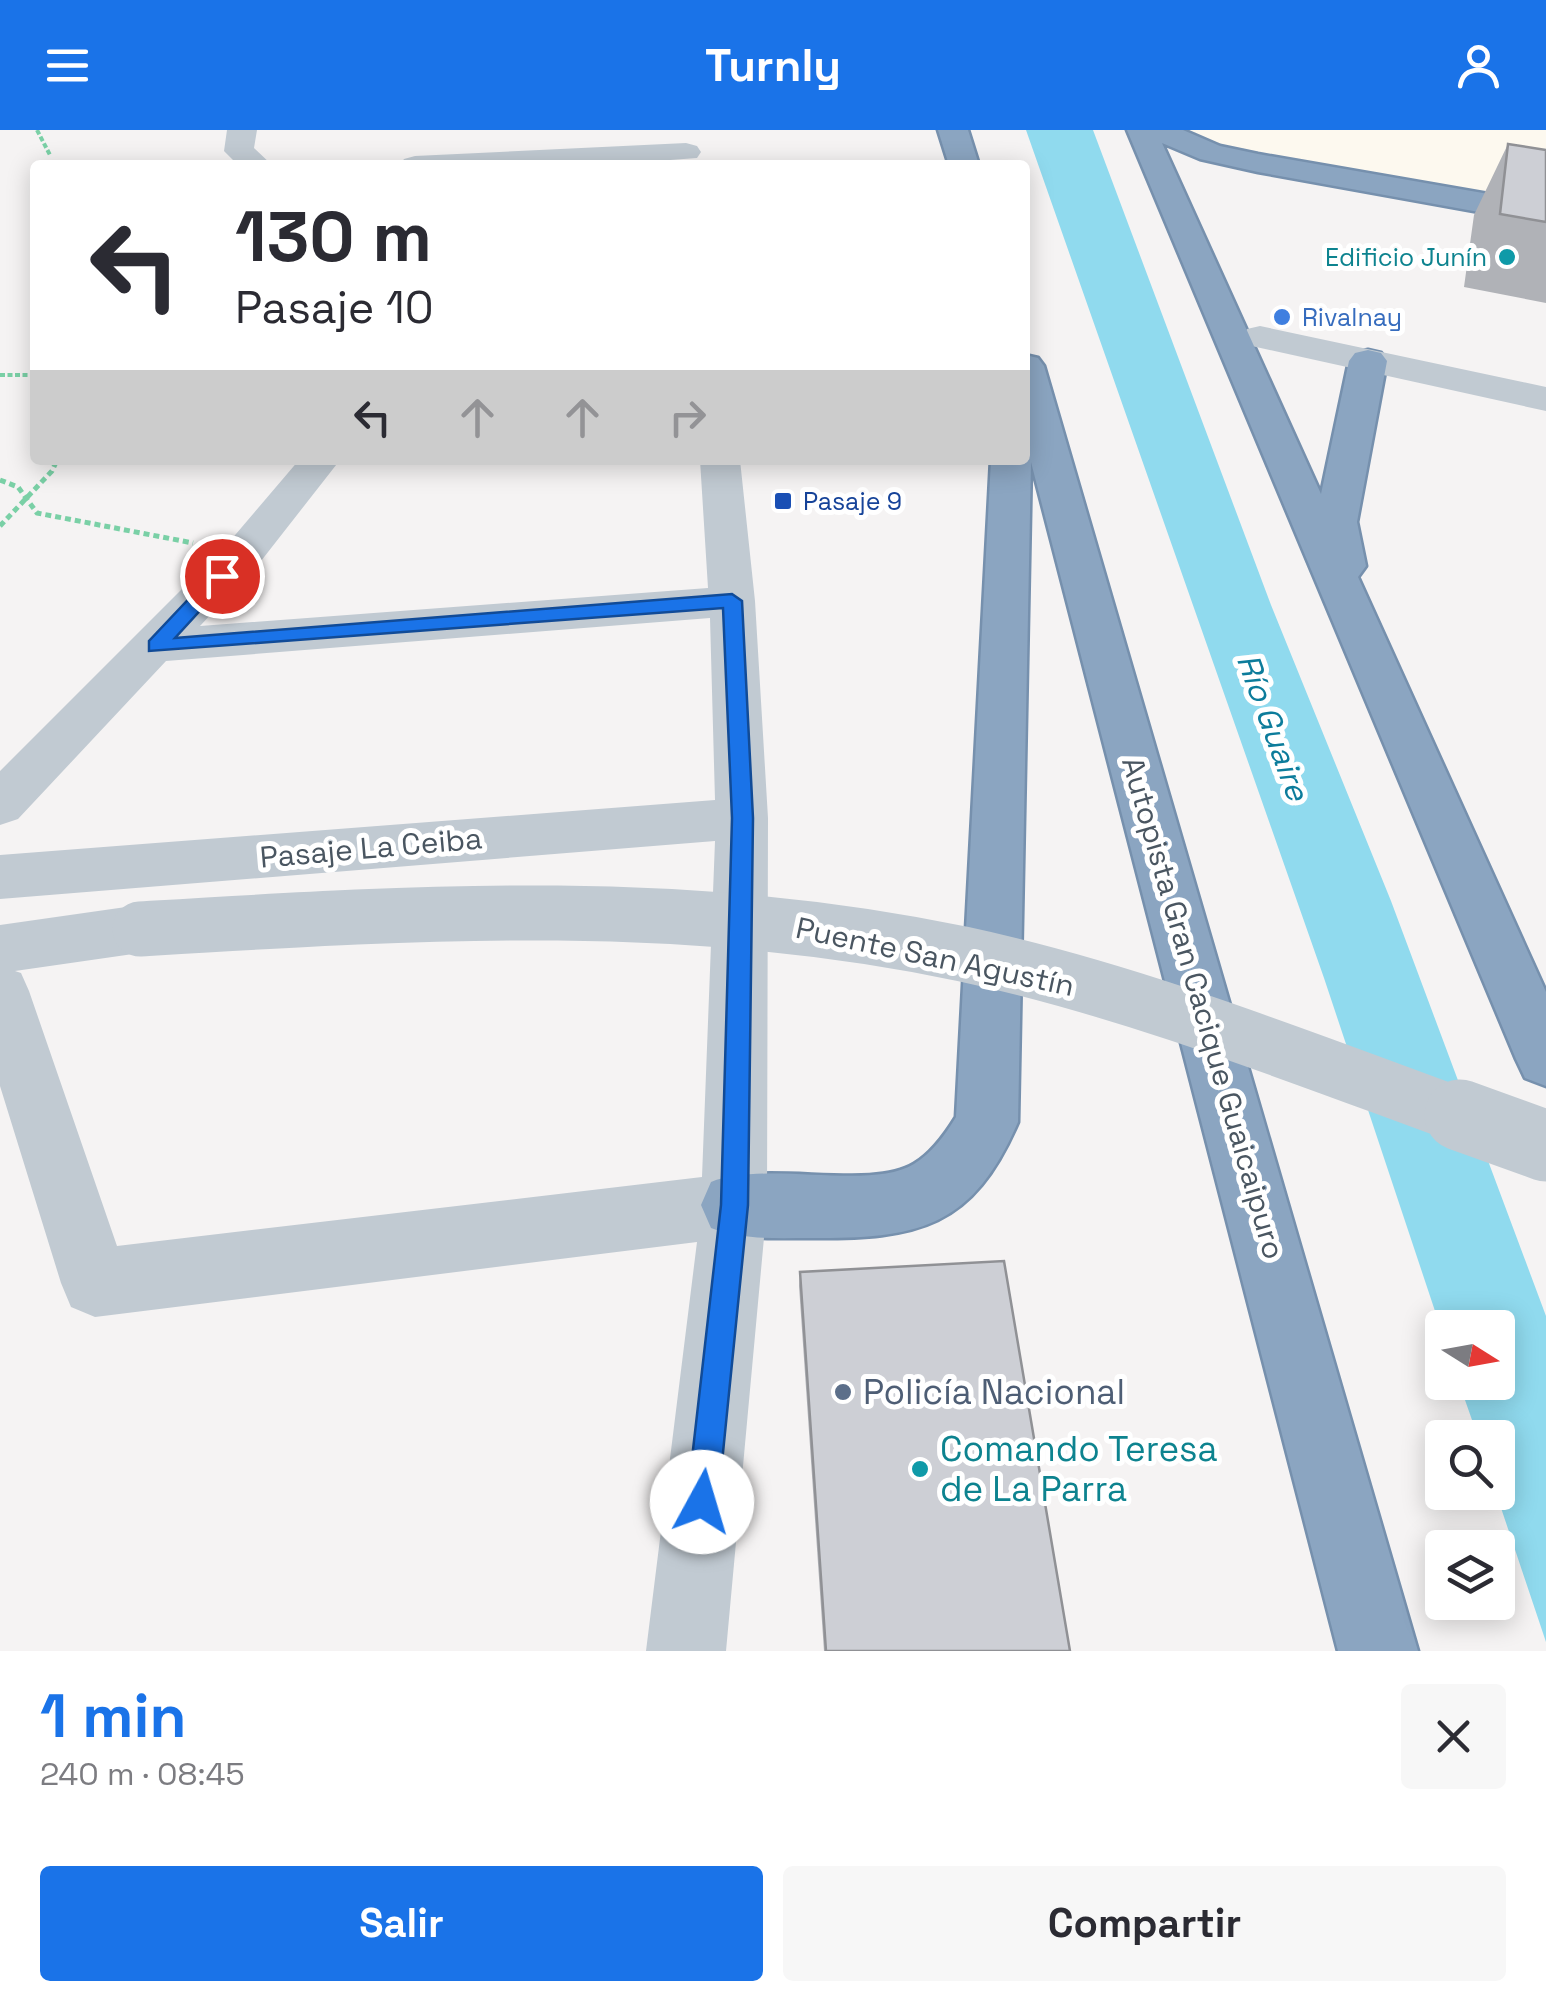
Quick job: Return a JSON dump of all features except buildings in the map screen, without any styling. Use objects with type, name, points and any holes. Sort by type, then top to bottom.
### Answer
[{"type":"highway","points":[[953,130],[962,160]]},
{"type":"highway","points":[[1142,130],[1546,1059]]},
{"type":"highway","points":[[1158,130],[1212,153],[1258,163],[1546,214]]},
{"type":"highway","points":[[1356,628],[1336,522],[1368,360]]},
{"type":"highway","name":"Autopista Gran Cacique Guaicaipuro","points":[[1030,384],[1378,1651]]},
{"type":"highway","points":[[734,1205],[848,1205],[913,1198],[942,1182],[970,1156],[987,1122],[1010,465]]},
{"type":"street","points":[[242,130],[239,151],[251,160]]},
{"type":"street","points":[[500,160],[686,149]]},
{"type":"street","points":[[1260,336],[1546,400]]},
{"type":"street","points":[[0,805],[38,760],[156,646],[286,507],[316,465]]},
{"type":"street","points":[[686,1651],[734,1205],[742,818],[732,601],[720,465]]},
{"type":"street","points":[[156,646],[732,601]]},
{"type":"street","name":"Pasaje La Ceiba","points":[[0,877],[742,818]]},
{"type":"street","name":"Puente San Agustín","points":[[0,949],[140,928],[464,911],[724,918],[871,938],[1036,972],[1196,1022],[1546,1146]]},
{"type":"street","points":[[0,991],[95,1283],[734,1205]]},
{"type":"path","points":[[37,130],[50,154]]},
{"type":"path","points":[[0,375],[30,374]]},
{"type":"path","points":[[0,526],[53,465]]},
{"type":"path","points":[[0,480],[18,487],[37,513],[244,552]]},
{"type":"shaded area","points":[[1169,130],[1546,130],[1546,204],[1200,141]]},
{"type":"water","name":"Río Guaire","points":[[1026,130],[1093,130],[1271,605],[1391,901],[1546,1316],[1546,1642],[1515,1550],[1515,1530],[1508,1530],[1502,1510],[1515,1510],[1515,1420],[1472,1420],[1465,1400],[1515,1400],[1515,1310],[1435,1310],[1324,978]]},
{"type":"place","name":"Edificio Junín","points":[[1507,257]]},
{"type":"place","name":"Rivalnay","points":[[1282,317]]},
{"type":"place","name":"Pasaje 9","points":[[783,501]]},
{"type":"place","name":"Policía Nacional","points":[[843,1392]]},
{"type":"place","name":"Comando Teresa de La Parra","points":[[920,1469]]},
{"type":"route","points":[[222,576],[156,646],[732,601],[742,818],[734,1205],[702,1502]]}]
